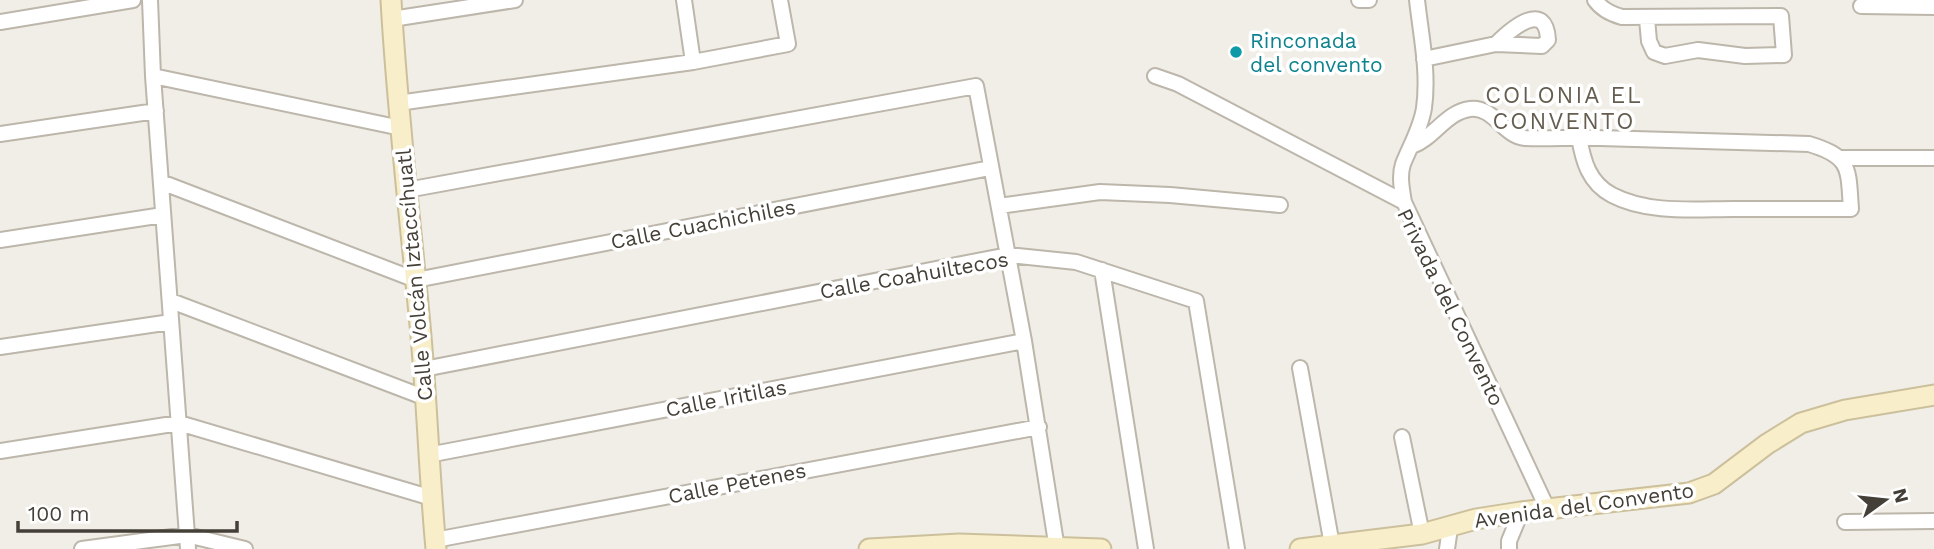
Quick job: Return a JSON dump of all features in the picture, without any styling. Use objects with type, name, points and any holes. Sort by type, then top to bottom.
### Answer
[{"type":"street","points":[[0,22],[132,0]]},
{"type":"street","points":[[150,0],[153,76],[187,542]]},
{"type":"street","points":[[392,10],[515,0]]},
{"type":"street","points":[[684,0],[693,62]]},
{"type":"street","points":[[398,103],[693,62],[788,44],[780,0]]},
{"type":"street","points":[[1359,0],[1369,0]]},
{"type":"street","points":[[1404,202],[1402,166],[1424,112],[1426,85],[1417,0]]},
{"type":"street","points":[[1595,0],[1610,14],[1622,17],[1647,19],[1781,16],[1784,55],[1745,56],[1698,50],[1665,56],[1654,52],[1648,41],[1647,19]]},
{"type":"street","points":[[1861,6],[1934,7]]},
{"type":"street","name":"Calle Volcán Iztaccíhuatl","points":[[392,10],[398,103],[424,369],[435,544]]},
{"type":"street","points":[[1424,59],[1496,44]]},
{"type":"street","points":[[153,76],[401,128]]},
{"type":"street","name":"Privada del Convento","points":[[1155,76],[1178,84],[1404,202],[1548,510]]},
{"type":"street","points":[[407,190],[976,86],[1024,341],[1057,547]]},
{"type":"street","points":[[1412,146],[1422,142],[1461,111],[1473,109],[1485,111],[1521,138],[1579,137],[1809,144],[1828,149],[1841,158],[1848,171],[1851,209],[1668,208],[1633,202],[1611,195],[1594,180],[1584,164],[1579,137]]},
{"type":"street","points":[[0,134],[156,111]]},
{"type":"street","points":[[1841,158],[1934,158]]},
{"type":"street","name":"Calle Cuachichiles","points":[[415,280],[990,168]]},
{"type":"street","points":[[161,182],[415,280]]},
{"type":"street","points":[[999,206],[1100,192],[1280,205]]},
{"type":"street","points":[[0,240],[163,215]]},
{"type":"street","name":"Calle Coahuiltecos","points":[[424,369],[1008,255],[1076,262],[1196,301],[1237,549]]},
{"type":"street","points":[[1102,270],[1146,549]]},
{"type":"street","points":[[171,301],[426,398]]},
{"type":"street","points":[[0,347],[172,322]]},
{"type":"street","name":"Calle Iritilas","points":[[428,455],[1024,341]]},
{"type":"street","points":[[1300,368],[1332,545]]},
{"type":"street","name":"Avenida del Convento","points":[[1300,549],[1422,534],[1476,519],[1521,512],[1689,493],[1714,484],[1767,444],[1801,423],[1845,410],[1934,395]]},
{"type":"street","points":[[0,452],[179,423],[432,498]]},
{"type":"street","name":"Calle Petenes","points":[[435,544],[1039,427]]},
{"type":"street","points":[[1402,437],[1422,534]]},
{"type":"street","points":[[1509,549],[1508,541],[1521,512]]},
{"type":"street","points":[[1845,522],[1934,521]]},
{"type":"street","points":[[1447,549],[1450,528]]},
{"type":"street","points":[[82,549],[187,542],[245,549]]},
{"type":"street","points":[[869,549],[959,544],[1101,549]]},
{"type":"place","name":"Rinconada del convento","points":[[1236,52]]},
{"type":"district","name":"COLONIA EL CONVENTO","points":[[1564,108]]}]
